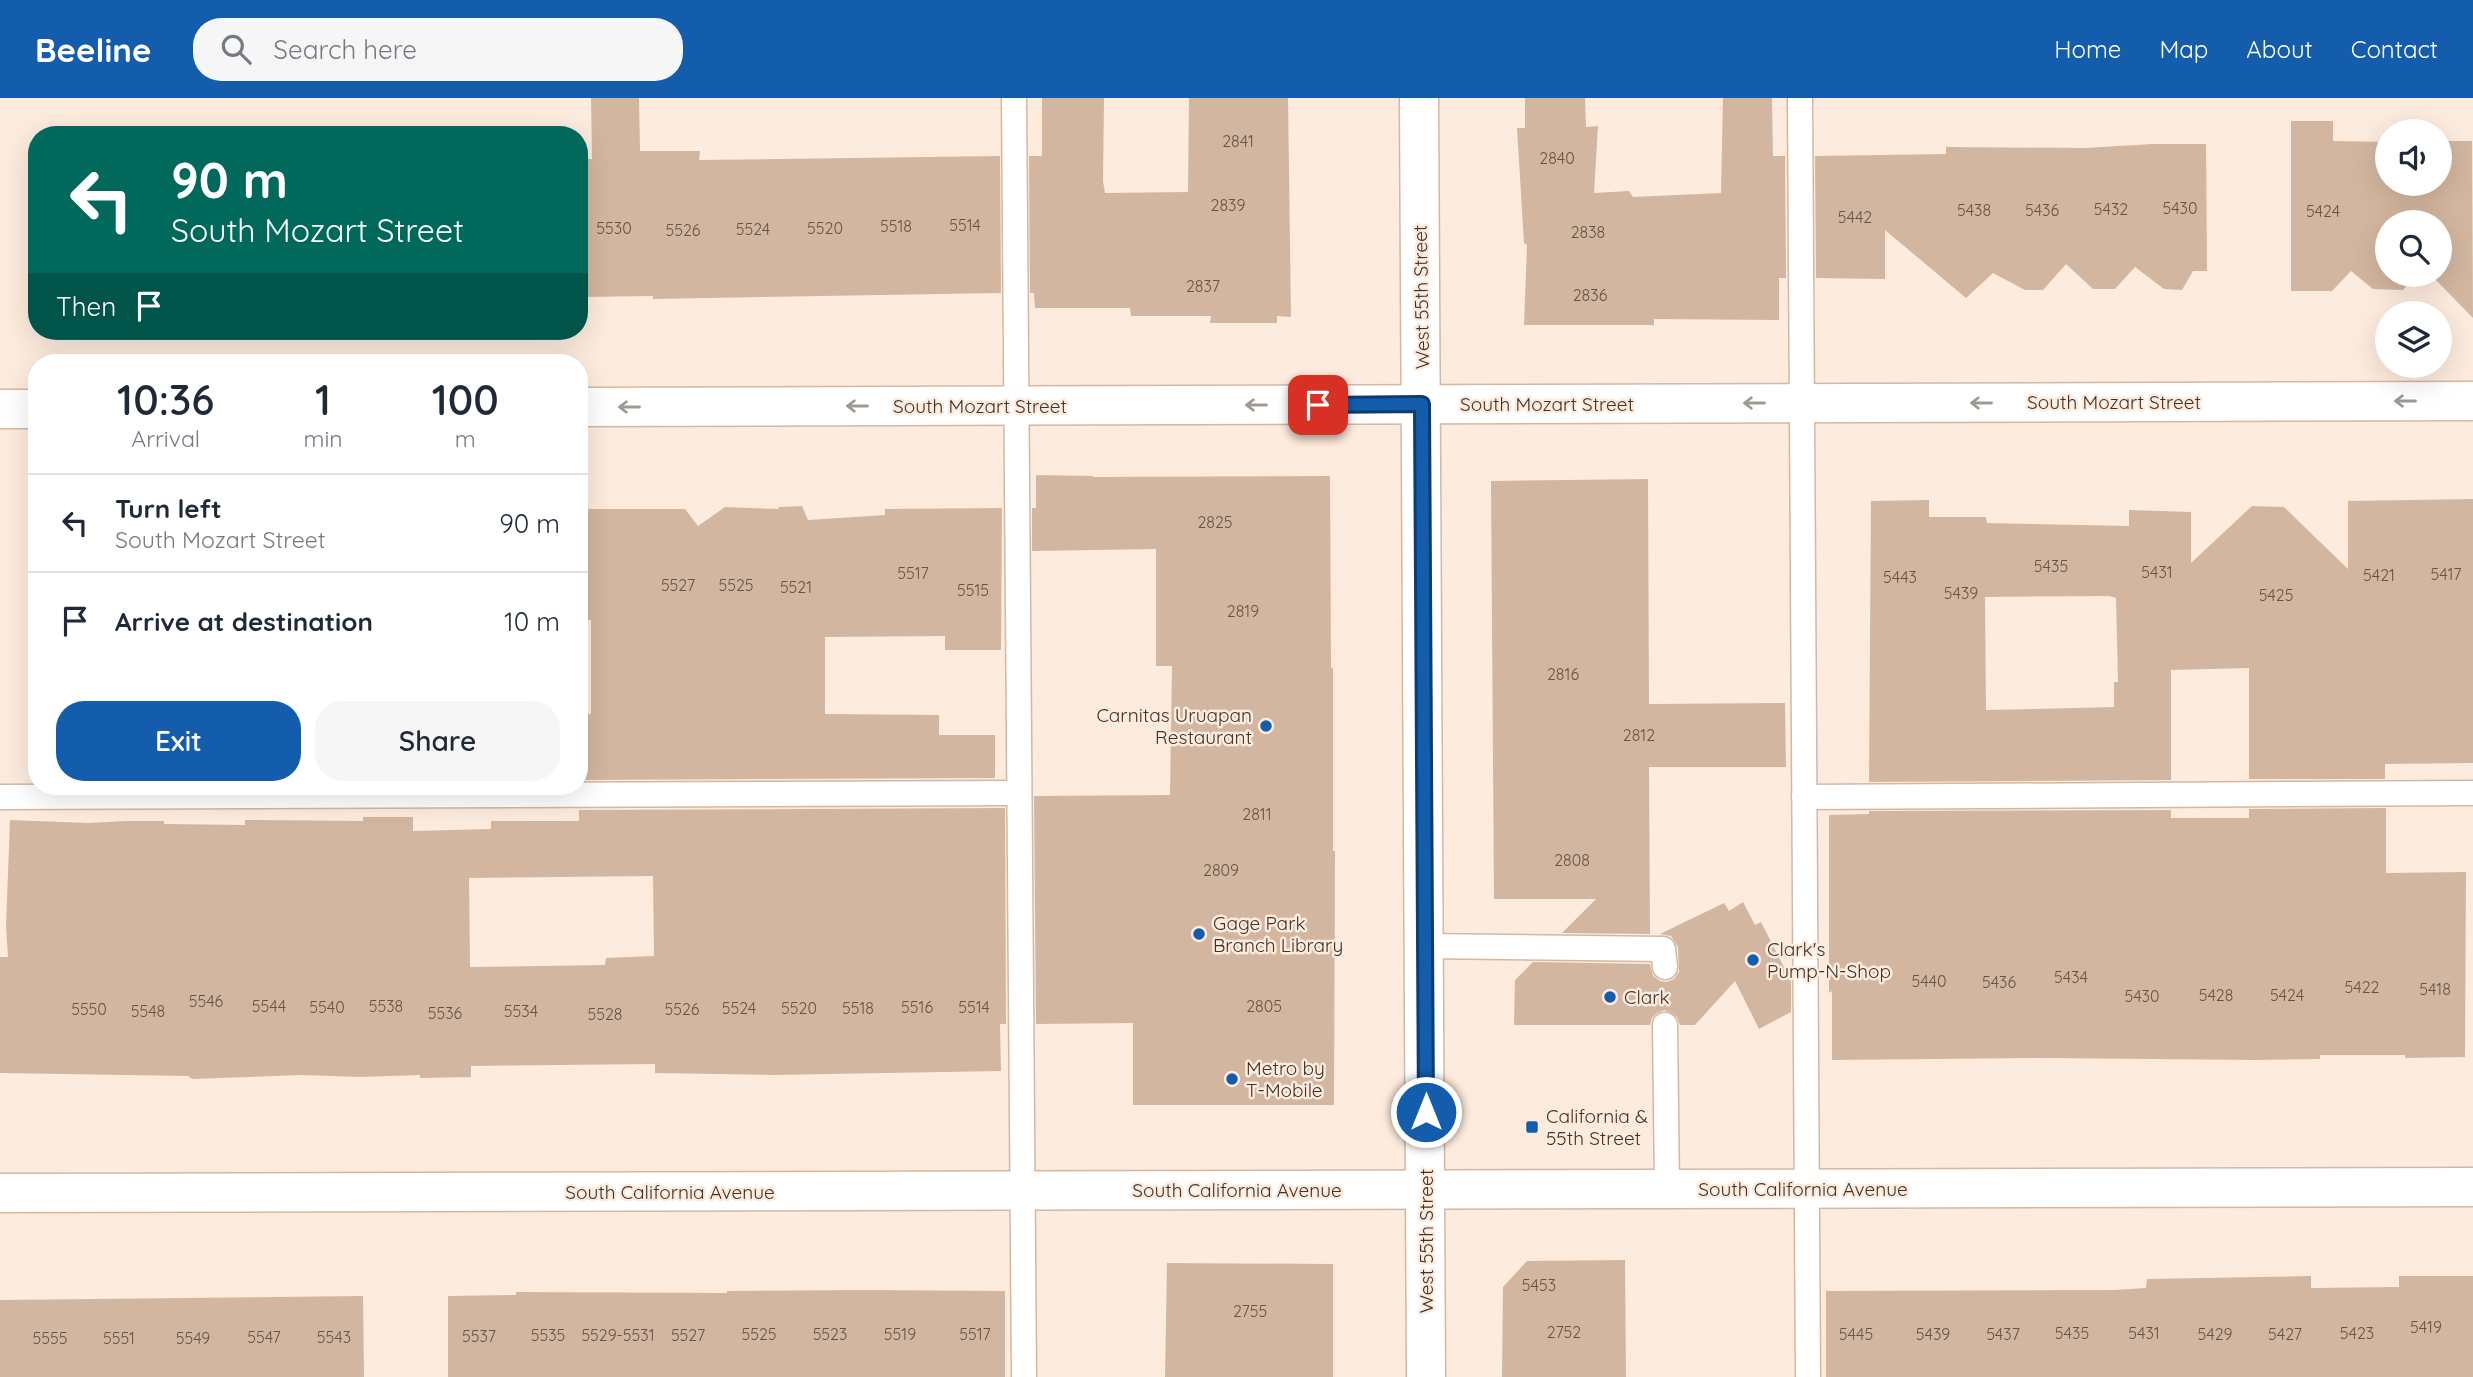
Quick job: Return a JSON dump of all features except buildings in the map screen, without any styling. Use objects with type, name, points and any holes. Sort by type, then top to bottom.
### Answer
[{"type":"street","name":"West 55th Street","points":[[1419,98],[1426,946],[1426,1377]]},
{"type":"street","name":"South Mozart Street","points":[[588,407],[2473,401]]},
{"type":"street","points":[[0,409],[28,409]]},
{"type":"street","name":"South California Avenue","points":[[0,1194],[2473,1187]]},
{"type":"lane","points":[[1014,98],[1024,1377]]},
{"type":"lane","points":[[1800,98],[1808,1377]]},
{"type":"lane","points":[[588,795],[1019,793]]},
{"type":"lane","points":[[1804,797],[2473,793]]},
{"type":"lane","points":[[0,797],[510,795]]},
{"type":"lane","points":[[1426,946],[1663,949],[1665,967]]},
{"type":"lane","points":[[1665,1025],[1667,1189]]},
{"type":"place","name":"Carnitas Uruapan Restaurant","points":[[1266,726]]},
{"type":"place","name":"Gage Park Branch Library","points":[[1199,934]]},
{"type":"place","name":"Clark's Pump-N-Shop","points":[[1753,960]]},
{"type":"place","name":"Clark","points":[[1610,997]]},
{"type":"place","name":"Metro by T-Mobile","points":[[1232,1079]]},
{"type":"place","name":"California & 55th Street","points":[[1532,1127]]},
{"type":"route","points":[[1318,405],[1422,404],[1426,1112]]}]
